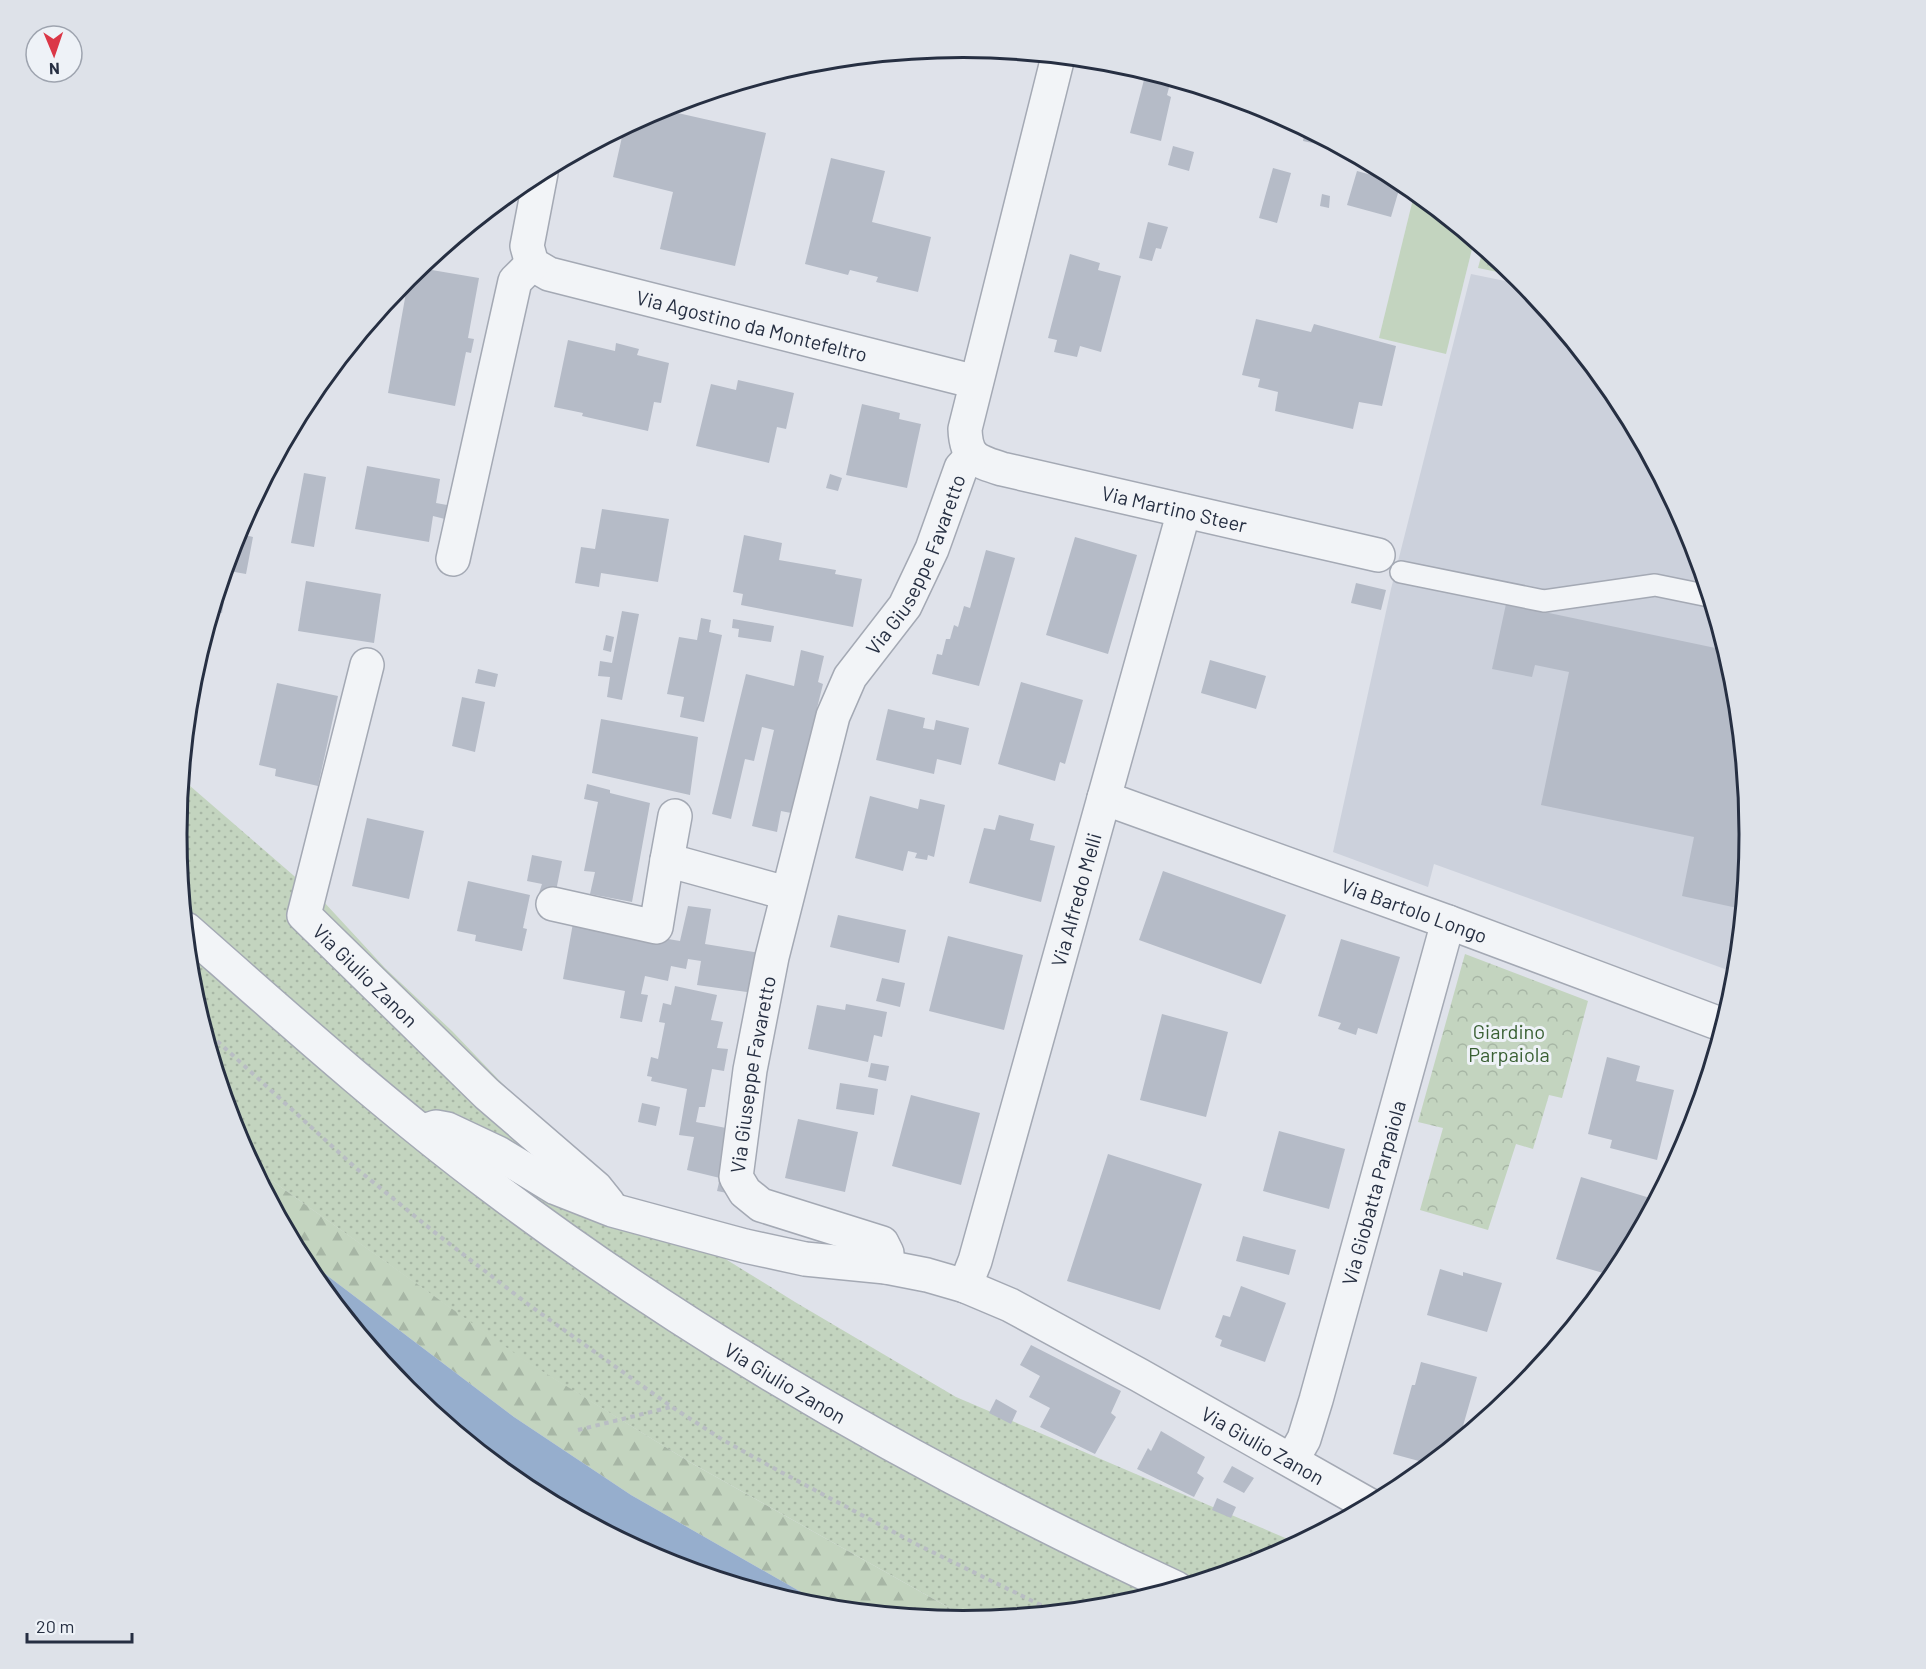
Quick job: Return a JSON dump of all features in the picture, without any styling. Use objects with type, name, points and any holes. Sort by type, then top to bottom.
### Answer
[{"type":"street","name":"Via Giuseppe Favaretto","points":[[886,1267],[887,1253],[882,1243],[761,1205],[745,1192],[736,1177],[750,1070],[786,893],[833,716],[850,677],[905,606],[932,549],[961,468],[972,456],[966,445],[965,429],[1056,64]]},
{"type":"street","points":[[453,559],[515,281],[532,264],[527,246],[539,185]]},
{"type":"street","name":"Via Agostino da Montefeltro","points":[[532,264],[549,274],[976,382]]},
{"type":"street","name":"Via Martino Steer","points":[[972,456],[979,462],[1002,469],[1184,511],[1389,564]]},
{"type":"street","name":"Via Alfredo Melli","points":[[965,1286],[1184,511]]},
{"type":"street","name":"Via Giulio Zanon","points":[[367,665],[304,915],[486,1094],[596,1188],[612,1210]]},
{"type":"street","name":"Via Bartolo Longo","points":[[1104,798],[1448,922],[1716,1023]]},
{"type":"street","points":[[553,904],[656,927],[675,816]]},
{"type":"street","points":[[667,860],[786,893]]},
{"type":"street","name":"Via Giobatta Parpaiola","points":[[1292,1460],[1304,1439],[1316,1400],[1448,922]]},
{"type":"street","name":"Via Giulio Zanon","points":[[194,936],[492,1187],[645,1296],[733,1352],[892,1446],[1070,1539],[1166,1583]]},
{"type":"street","name":"Via Giulio Zanon","points":[[424,1131],[436,1126],[447,1128],[498,1153],[556,1188],[612,1210],[745,1246],[805,1259],[886,1267],[927,1275],[965,1286],[1010,1305],[1361,1501]]},
{"type":"lane","points":[[1389,564],[1544,601],[1655,585],[1701,595]]},
{"type":"path","points":[[214,1038],[357,1169],[433,1231],[538,1311],[672,1407],[723,1440],[779,1471],[918,1545],[1043,1606]]},
{"type":"path","points":[[578,1430],[672,1407]]},
{"type":"shaded area","points":[[1471,274],[1507,281],[1579,362],[1608,403],[1659,491],[1698,585],[1713,634],[1724,683],[1737,784],[1739,834],[1737,885],[1727,970],[1434,864],[1428,887],[1333,852],[1391,589]]},
{"type":"green space","points":[[1412,202],[1472,249],[1446,354],[1379,338]]},
{"type":"green space","points":[[1481,257],[1497,272],[1478,268]]},
{"type":"green space","points":[[189,785],[323,901],[385,968],[452,1031],[519,1101],[630,1200],[795,1302],[956,1397],[1287,1539],[1212,1569],[1114,1596],[1014,1609],[953,1610],[693,1464],[523,1360],[267,1177],[228,1084],[213,1035],[202,986],[189,885],[187,834]]},
{"type":"green space","name":"Giardino Parpaiola","points":[[1465,954],[1588,1001],[1562,1098],[1549,1095],[1533,1149],[1516,1144],[1488,1230],[1420,1210],[1443,1128],[1418,1122]]},
{"type":"green space","points":[[267,1177],[524,1360],[693,1464],[953,1610],[912,1609],[862,1604],[805,1594],[631,1495],[514,1417],[322,1272]]},
{"type":"water","points":[[322,1272],[514,1417],[631,1495],[805,1594],[762,1584],[666,1551],[575,1507],[532,1480],[451,1418],[414,1383],[347,1307]]},
{"type":"building","points":[[1144,80],[1169,87],[1167,95],[1171,97],[1161,141],[1130,133]]},
{"type":"building","points":[[679,113],[766,133],[735,266],[660,249],[673,192],[613,177],[622,138]]},
{"type":"building","points":[[1173,146],[1194,152],[1189,171],[1168,165]]},
{"type":"building","points":[[831,158],[885,171],[872,222],[931,237],[918,292],[876,282],[878,277],[850,270],[848,275],[805,264]]},
{"type":"building","points":[[1273,168],[1291,173],[1277,223],[1259,218]]},
{"type":"building","points":[[1357,171],[1372,175],[1398,192],[1391,217],[1347,205]]},
{"type":"building","points":[[1322,194],[1330,196],[1329,208],[1320,206]]},
{"type":"building","points":[[1148,222],[1168,227],[1161,249],[1156,248],[1152,261],[1139,258]]},
{"type":"building","points":[[1070,254],[1100,263],[1098,270],[1121,276],[1101,352],[1080,346],[1077,357],[1054,352],[1057,340],[1048,338]]},
{"type":"building","points":[[431,270],[479,278],[468,338],[474,339],[471,353],[466,352],[455,406],[388,393],[406,295]]},
{"type":"building","points":[[1256,319],[1311,332],[1314,324],[1396,346],[1382,406],[1359,402],[1353,429],[1275,411],[1278,392],[1258,387],[1260,379],[1242,375]]},
{"type":"building","points":[[568,340],[615,351],[616,343],[639,349],[637,355],[669,363],[661,403],[654,402],[648,431],[554,407]]},
{"type":"building","points":[[738,380],[794,393],[786,429],[777,427],[769,463],[696,446],[711,384],[736,390]]},
{"type":"building","points":[[862,404],[900,413],[899,419],[921,424],[907,488],[846,475]]},
{"type":"building","points":[[367,466],[440,479],[436,503],[447,505],[445,519],[433,516],[429,542],[355,529]]},
{"type":"building","points":[[304,473],[326,477],[314,547],[291,543]]},
{"type":"building","points":[[830,474],[842,478],[838,491],[826,488]]},
{"type":"building","points":[[602,509],[669,519],[658,582],[601,573],[599,587],[575,583],[581,547],[595,549]]},
{"type":"building","points":[[744,535],[782,543],[779,560],[836,570],[835,574],[862,579],[853,627],[741,605],[743,594],[733,592]]},
{"type":"building","points":[[247,536],[253,537],[246,574],[233,572]]},
{"type":"building","points":[[1075,537],[1137,555],[1108,654],[1046,635]]},
{"type":"building","points":[[986,550],[1015,558],[979,686],[932,674],[937,654],[942,655],[946,639],[950,639],[954,625],[958,627],[964,606],[970,608]]},
{"type":"building","points":[[306,581],[381,594],[374,643],[298,631]]},
{"type":"building","points":[[1356,583],[1386,590],[1381,610],[1351,603]]},
{"type":"building","points":[[225,595],[222,613],[220,613]]},
{"type":"building","points":[[1506,604],[1716,648],[1732,733],[1737,784],[1739,834],[1735,907],[1682,896],[1694,837],[1541,805],[1569,672],[1535,665],[1532,677],[1492,669]]},
{"type":"building","points":[[622,611],[639,614],[622,700],[607,697],[610,677],[598,676],[600,661],[612,663]]},
{"type":"building","points":[[701,618],[711,620],[709,632],[722,635],[704,722],[680,717],[684,697],[667,694],[679,637],[697,640]]},
{"type":"building","points":[[733,619],[774,626],[771,642],[738,637],[739,629],[732,628]]},
{"type":"building","points":[[606,635],[614,637],[611,652],[603,650]]},
{"type":"building","points":[[801,650],[824,656],[818,682],[823,684],[791,813],[781,811],[777,832],[752,826],[774,730],[762,727],[754,761],[745,759],[731,819],[712,814],[746,674],[794,686]]},
{"type":"building","points":[[1210,660],[1266,676],[1256,709],[1201,693]]},
{"type":"building","points":[[478,669],[498,674],[495,687],[475,683]]},
{"type":"building","points":[[1021,682],[1083,700],[1065,764],[1060,762],[1055,781],[998,764]]},
{"type":"building","points":[[277,683],[338,696],[318,786],[275,776],[276,769],[259,765]]},
{"type":"building","points":[[462,697],[485,702],[475,752],[452,746]]},
{"type":"building","points":[[888,709],[925,718],[923,728],[934,730],[936,720],[969,728],[961,765],[937,759],[934,774],[876,760]]},
{"type":"building","points":[[601,719],[698,737],[690,795],[592,773]]},
{"type":"building","points":[[587,784],[610,790],[610,793],[650,803],[632,902],[590,894],[595,872],[584,871],[598,802],[584,799]]},
{"type":"building","points":[[870,796],[918,809],[920,799],[945,805],[934,857],[928,855],[927,860],[915,858],[917,853],[908,851],[903,871],[855,858]]},
{"type":"building","points":[[999,815],[1034,824],[1030,840],[1055,846],[1041,902],[969,883],[984,828],[995,830]]},
{"type":"building","points":[[367,818],[424,831],[409,899],[352,886]]},
{"type":"building","points":[[532,855],[562,861],[555,896],[539,893],[542,884],[527,881]]},
{"type":"building","points":[[1163,871],[1286,915],[1261,984],[1139,940]]},
{"type":"building","points":[[468,881],[530,895],[523,928],[527,929],[522,951],[475,941],[476,935],[457,931]]},
{"type":"building","points":[[688,906],[711,909],[705,944],[760,953],[754,993],[697,985],[701,961],[688,959],[686,969],[671,966],[668,981],[645,976],[641,994],[648,995],[642,1022],[620,1018],[625,991],[563,979],[573,923],[680,941]]},
{"type":"building","points":[[838,915],[906,930],[899,963],[830,947]]},
{"type":"building","points":[[948,936],[1023,955],[1004,1030],[929,1011]]},
{"type":"building","points":[[1341,939],[1400,957],[1377,1034],[1358,1028],[1356,1035],[1338,1029],[1341,1023],[1318,1016]]},
{"type":"building","points":[[882,978],[905,983],[900,1007],[876,1001]]},
{"type":"building","points":[[675,986],[717,995],[711,1020],[723,1022],[717,1048],[728,1049],[724,1071],[712,1069],[705,1107],[699,1107],[696,1122],[731,1129],[720,1178],[687,1170],[694,1137],[679,1135],[687,1089],[651,1081],[652,1077],[647,1076],[651,1057],[658,1059],[665,1023],[659,1022],[663,1003],[671,1005]]},
{"type":"building","points":[[846,1004],[887,1012],[882,1037],[874,1035],[868,1062],[808,1049],[817,1005],[845,1010]]},
{"type":"building","points":[[1162,1014],[1228,1032],[1206,1117],[1140,1100]]},
{"type":"building","points":[[1607,1057],[1640,1066],[1636,1081],[1674,1090],[1657,1160],[1610,1148],[1612,1140],[1588,1134]]},
{"type":"building","points":[[871,1063],[889,1066],[886,1081],[868,1077]]},
{"type":"building","points":[[840,1083],[878,1089],[874,1115],[836,1109]]},
{"type":"building","points":[[911,1095],[980,1113],[961,1185],[892,1166]]},
{"type":"building","points":[[642,1103],[660,1107],[656,1126],[638,1122]]},
{"type":"building","points":[[798,1119],[858,1132],[845,1192],[785,1178]]},
{"type":"building","points":[[1279,1131],[1345,1149],[1329,1209],[1263,1191]]},
{"type":"building","points":[[1108,1154],[1202,1184],[1160,1310],[1067,1281]]},
{"type":"building","points":[[1581,1177],[1648,1198],[1603,1273],[1556,1259]]},
{"type":"building","points":[[720,1178],[729,1180],[727,1193],[717,1191]]},
{"type":"building","points":[[1243,1236],[1296,1250],[1289,1275],[1236,1261]]},
{"type":"building","points":[[1440,1269],[1463,1276],[1463,1272],[1502,1283],[1487,1332],[1427,1315]]},
{"type":"building","points":[[1241,1286],[1286,1303],[1265,1362],[1220,1346],[1222,1340],[1215,1337],[1223,1315],[1230,1317]]},
{"type":"building","points":[[1031,1345],[1121,1391],[1111,1413],[1116,1417],[1095,1454],[1040,1427],[1050,1408],[1029,1397],[1040,1376],[1020,1365]]},
{"type":"building","points":[[1421,1362],[1477,1377],[1462,1428],[1420,1461],[1393,1454],[1412,1385],[1415,1385]]},
{"type":"building","points":[[996,1399],[1017,1411],[1011,1424],[989,1413]]},
{"type":"building","points":[[1161,1431],[1205,1457],[1197,1473],[1204,1478],[1194,1497],[1137,1469],[1148,1448],[1151,1451]]},
{"type":"building","points":[[1232,1466],[1254,1478],[1244,1493],[1223,1482]]},
{"type":"building","points":[[1217,1498],[1236,1507],[1231,1518],[1212,1510]]}]
